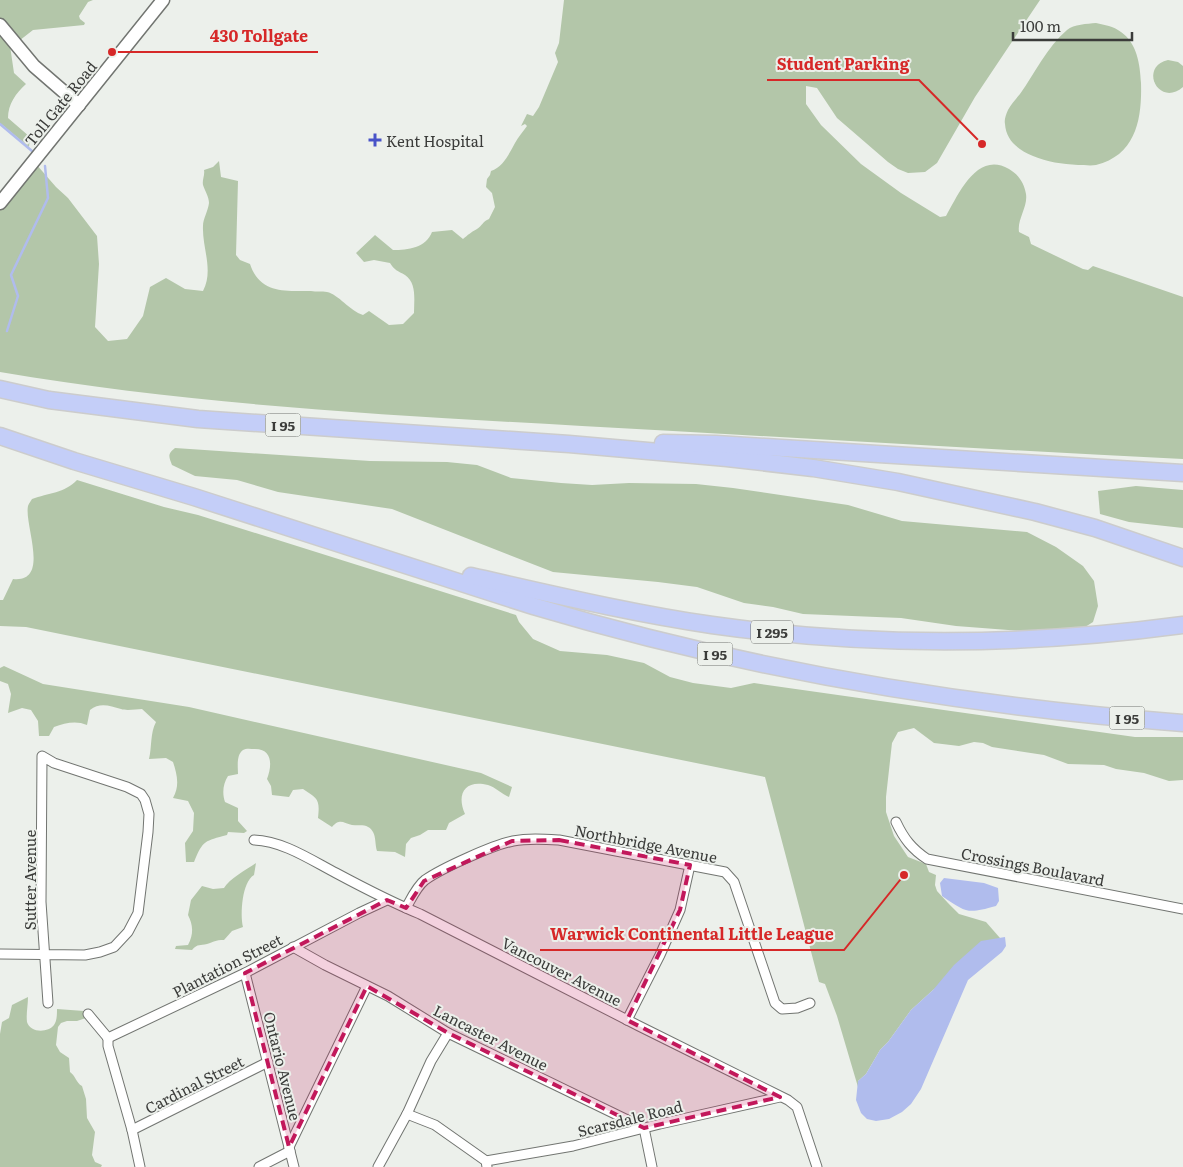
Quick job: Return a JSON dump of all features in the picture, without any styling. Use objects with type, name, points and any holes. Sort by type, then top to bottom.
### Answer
[{"type":"highway","name":"I 95","points":[[0,389],[48,400],[198,419],[568,444],[785,464],[898,482],[1052,517],[1095,528],[1183,558]]},
{"type":"highway","name":"I 95","points":[[0,436],[578,619],[729,657],[899,690],[1072,713],[1183,723]]},
{"type":"highway","points":[[568,444],[716,444],[1183,473]]},
{"type":"highway","name":"I 295","points":[[368,553],[564,598],[648,615],[712,625],[797,634],[883,640],[998,640],[1083,636],[1183,625]]},
{"type":"highway","points":[[1072,713],[1183,730]]},
{"type":"main road","name":"Toll Gate Road","points":[[0,203],[163,0]]},
{"type":"main road","points":[[0,25],[34,66],[79,105]]},
{"type":"street","name":"Sutter Avenue","points":[[44,954],[85,955],[100,952],[114,947],[128,932],[138,913],[149,814],[141,794],[127,787],[54,763],[42,756],[41,902],[44,954],[48,1003]]},
{"type":"street","name":"Crossings Boulavard","points":[[896,822],[904,838],[914,851],[927,859],[1183,909]]},
{"type":"street","name":"Northbridge Avenue","points":[[406,908],[424,881],[451,866],[512,841],[532,839],[559,840],[724,872],[734,882],[775,1003],[782,1009],[798,1008],[810,1003]]},
{"type":"street","name":"Vancouver Avenue","points":[[254,840],[267,840],[303,855],[387,900],[420,914],[780,1097],[797,1107],[817,1167]]},
{"type":"street","points":[[626,1020],[660,955],[680,910],[690,865]]},
{"type":"street","name":"Plantation Street","points":[[108,1038],[245,972],[387,900]]},
{"type":"street","name":"Lancaster Avenue","points":[[293,947],[388,996],[448,1033],[644,1128]]},
{"type":"street","points":[[0,954],[44,954]]},
{"type":"street","name":"Ontario Avenue","points":[[245,972],[294,1167]]},
{"type":"street","points":[[259,1167],[290,1149],[367,986]]},
{"type":"street","points":[[88,1014],[108,1038],[110,1055],[132,1130],[140,1167]]},
{"type":"street","points":[[378,1167],[408,1114],[431,1061],[448,1033]]},
{"type":"street","name":"Cardinal Street","points":[[132,1130],[268,1062]]},
{"type":"street","name":"Scarsdale Road","points":[[486,1164],[573,1146],[780,1097]]},
{"type":"street","points":[[408,1114],[435,1125],[486,1164]]},
{"type":"street","points":[[644,1128],[652,1167]]},
{"type":"highlighted area","points":[[559,840],[690,865],[680,910],[627,1020],[780,1097],[644,1128],[448,1033],[367,986],[289,1147],[245,973],[387,900],[406,908],[424,881],[512,841]]},
{"type":"green space","points":[[0,0],[93,0],[88,2],[79,16],[85,23],[84,25],[33,30],[15,44],[9,39],[14,73],[26,84],[13,99],[9,108],[8,118],[30,137],[29,147],[0,123]]},
{"type":"green space","points":[[564,0],[1040,0],[975,97],[937,163],[925,172],[908,173],[888,162],[837,118],[817,88],[806,86],[806,104],[821,125],[861,164],[901,193],[940,217],[946,216],[956,197],[978,170],[987,165],[998,165],[1013,171],[1024,186],[1026,199],[1019,232],[1029,237],[1031,244],[1083,269],[1088,270],[1093,266],[1183,297],[1183,459],[363,413],[145,393],[0,372],[0,205],[36,164],[68,198],[97,236],[99,264],[95,327],[108,341],[127,339],[143,316],[150,287],[166,278],[185,289],[203,291],[208,275],[208,267],[203,226],[209,203],[203,185],[204,170],[213,167],[219,161],[221,177],[238,181],[236,255],[240,260],[250,264],[254,274],[260,281],[274,289],[331,293],[358,313],[363,315],[369,311],[389,325],[403,324],[414,313],[414,292],[409,278],[395,269],[390,263],[374,260],[364,262],[356,253],[375,235],[393,250],[410,249],[421,245],[432,232],[452,230],[463,239],[489,219],[495,207],[492,193],[486,187],[487,179],[491,171],[505,160],[527,126],[525,124],[521,126],[527,114],[533,116],[539,107],[558,62],[555,53],[559,43]]},
{"type":"green space","points":[[1096,23],[1112,27],[1121,32],[1131,42],[1137,54],[1141,76],[1140,109],[1138,121],[1129,144],[1110,160],[1096,165],[1055,162],[1028,154],[1018,148],[1008,135],[1005,121],[1008,110],[1026,86],[1047,52],[1067,30],[1081,25]]},
{"type":"green space","points":[[1168,60],[1178,62],[1183,66],[1183,87],[1174,92],[1166,93],[1155,84],[1153,77],[1154,70],[1159,64]]},
{"type":"green space","points":[[175,448],[370,461],[447,462],[477,465],[511,478],[561,483],[592,485],[629,483],[696,484],[848,505],[902,521],[1027,532],[1056,547],[1083,566],[1094,581],[1098,606],[1093,622],[1082,629],[1036,632],[956,626],[901,618],[803,614],[744,603],[697,587],[553,572],[392,509],[278,492],[237,480],[195,476],[172,465],[169,456]]},
{"type":"green space","points":[[77,480],[164,507],[198,515],[516,615],[519,622],[533,639],[560,651],[607,655],[644,663],[670,677],[693,683],[731,688],[754,683],[1135,737],[1183,737],[1183,780],[1169,781],[1144,773],[1116,769],[1104,765],[1068,764],[1044,755],[992,747],[983,743],[974,742],[959,746],[934,743],[914,728],[898,732],[892,743],[886,797],[886,812],[894,836],[908,857],[926,864],[929,872],[936,875],[935,885],[937,891],[959,914],[986,922],[1000,938],[933,990],[911,1010],[880,1050],[866,1074],[858,1081],[858,1087],[837,1016],[825,984],[819,982],[765,777],[26,627],[0,626],[0,600],[3,600],[13,579],[24,578],[31,572],[33,551],[28,515],[29,504],[32,499],[67,488]]},
{"type":"green space","points":[[1136,486],[1183,490],[1183,528],[1129,522],[1100,514],[1098,491]]},
{"type":"green space","points":[[4,666],[43,684],[189,707],[481,773],[512,787],[509,797],[488,785],[473,784],[468,786],[462,794],[462,807],[465,814],[449,823],[446,830],[428,830],[411,838],[406,844],[405,857],[395,852],[377,851],[374,834],[366,826],[339,822],[332,827],[318,818],[319,807],[317,800],[303,789],[293,790],[289,797],[272,795],[271,786],[267,779],[270,769],[268,755],[261,750],[246,749],[239,755],[238,774],[228,776],[223,792],[225,802],[238,808],[238,821],[247,831],[244,833],[228,832],[227,835],[209,840],[200,849],[194,862],[186,862],[185,843],[193,831],[194,813],[188,801],[173,798],[177,776],[173,762],[166,758],[149,759],[156,722],[142,709],[126,710],[101,705],[90,710],[87,725],[75,722],[66,723],[54,727],[49,736],[39,736],[38,721],[31,710],[22,708],[8,713],[11,694],[8,684],[0,681],[0,668]]},
{"type":"green space","points":[[256,863],[254,875],[244,891],[243,927],[232,931],[224,940],[198,946],[192,950],[175,949],[176,946],[188,945],[190,941],[192,930],[188,915],[191,900],[202,886],[213,889],[224,888],[234,878]]},
{"type":"green space","points":[[28,997],[27,1022],[35,1030],[51,1028],[56,1019],[57,1009],[84,1011],[89,1017],[61,1023],[58,1027],[56,1045],[60,1052],[69,1058],[70,1072],[82,1086],[86,1099],[87,1118],[95,1132],[92,1155],[95,1162],[102,1165],[101,1167],[0,1167],[0,1034],[2,1022],[9,1018],[12,1005]]},
{"type":"water","points":[[944,878],[984,883],[998,888],[999,901],[996,906],[979,910],[962,909],[942,896],[940,883]]},
{"type":"water","points":[[1005,937],[1006,946],[1002,952],[968,980],[921,1089],[911,1104],[902,1112],[889,1119],[876,1121],[867,1119],[861,1113],[856,1100],[858,1081],[866,1074],[880,1050],[911,1010],[933,990],[954,965],[981,941]]},
{"type":"waterway","points":[[0,124],[32,151]]},
{"type":"waterway","points":[[7,331],[18,296],[11,275],[48,198],[45,166]]},
{"type":"place","name":"430 Tollgate","points":[[112,52]]},
{"type":"place","name":"Kent Hospital","points":[[375,140]]},
{"type":"place","name":"Student Parking","points":[[982,144]]},
{"type":"place","name":"Warwick Continental Little League","points":[[904,875]]}]
